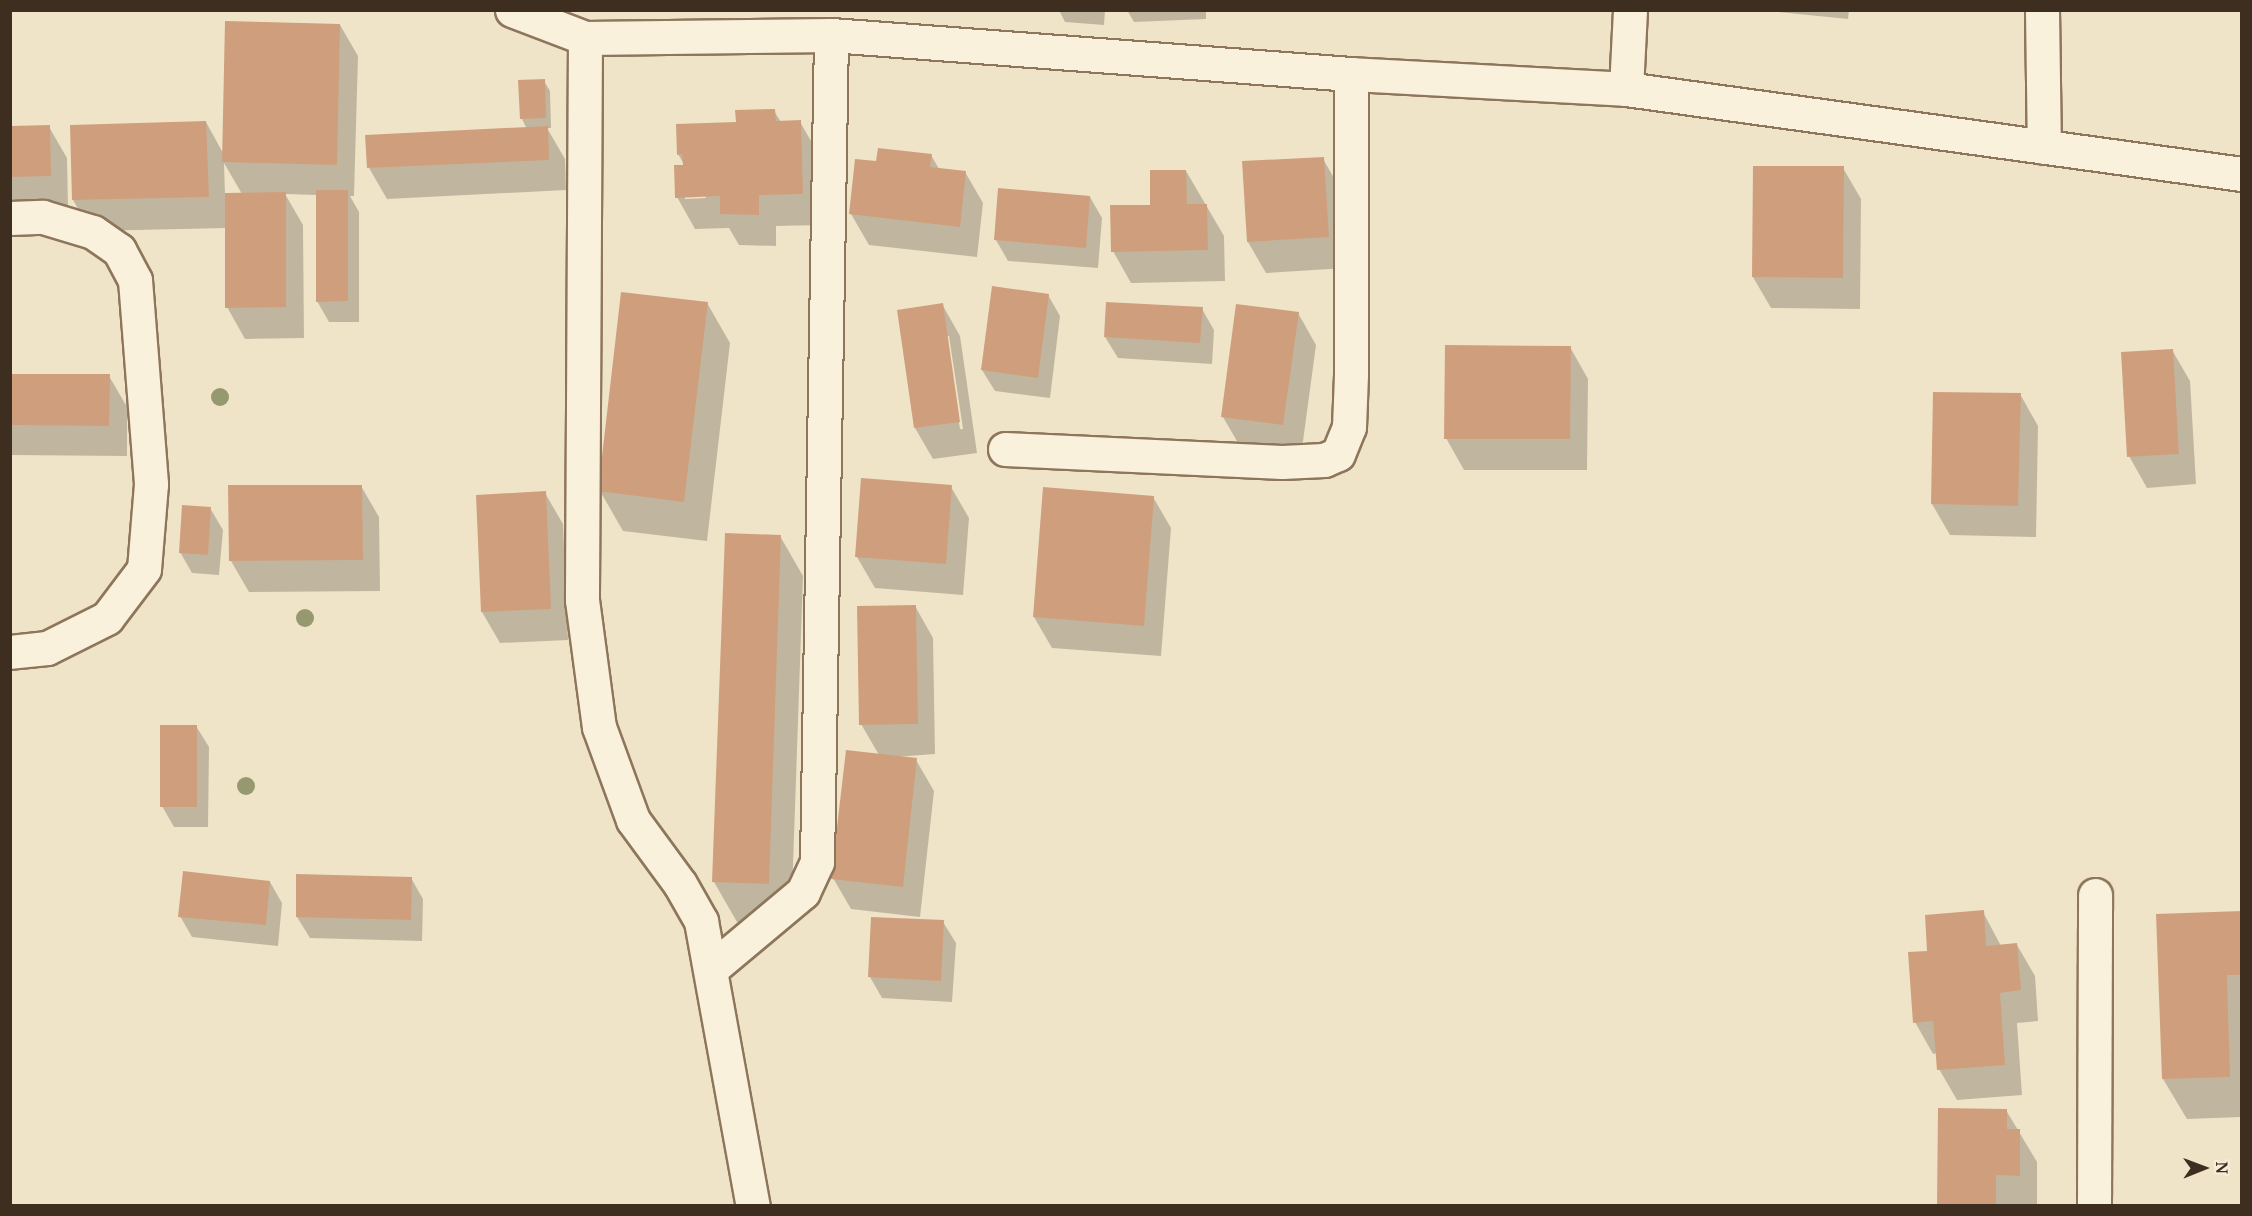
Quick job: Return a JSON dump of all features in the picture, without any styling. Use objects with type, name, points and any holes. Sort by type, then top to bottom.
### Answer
[{"type":"street","points":[[512,10],[585,38],[831,35],[1351,74],[1626,89],[2241,174]]},
{"type":"street","points":[[1626,89],[1630,10]]},
{"type":"street","points":[[2042,10],[2044,147]]},
{"type":"street","points":[[711,969],[803,892],[817,862],[831,35]]},
{"type":"street","points":[[585,38],[582,600],[592,681],[599,727],[633,820],[680,884],[701,921],[753,1206]]},
{"type":"street","points":[[1005,449],[1282,462],[1324,460],[1338,454],[1349,427],[1351,374],[1351,74]]},
{"type":"street","points":[[10,218],[43,217],[93,232],[119,250],[135,280],[152,484],[144,569],[107,618],[47,648],[10,652]]},
{"type":"street","points":[[2094,1206],[2095,895]]},
{"type":"building","points":[[225,21],[340,24],[337,165],[222,162]]},
{"type":"building","points":[[545,79],[546,118],[520,119],[518,80]]},
{"type":"building","points":[[775,109],[776,121],[801,120],[803,194],[759,195],[759,215],[720,214],[720,196],[675,198],[674,165],[683,165],[682,154],[677,155],[676,124],[736,122],[735,110]]},
{"type":"building","points":[[206,121],[209,197],[72,200],[70,125]]},
{"type":"building","points":[[50,125],[51,176],[10,177],[10,126]]},
{"type":"building","points":[[548,126],[549,160],[367,168],[365,135]]},
{"type":"building","points":[[878,148],[932,154],[930,167],[966,171],[960,227],[849,214],[855,159],[876,161]]},
{"type":"building","points":[[1324,157],[1329,237],[1247,242],[1242,161]]},
{"type":"building","points":[[1753,166],[1844,166],[1843,278],[1752,277]]},
{"type":"building","points":[[1150,170],[1186,170],[1187,204],[1207,204],[1208,250],[1111,252],[1110,205],[1150,205]]},
{"type":"building","points":[[998,188],[1090,196],[1086,248],[994,240]]},
{"type":"building","points":[[316,190],[348,190],[348,301],[316,302]]},
{"type":"building","points":[[286,192],[286,307],[225,308],[225,193]]},
{"type":"building","points":[[992,286],[1049,294],[1038,378],[981,370]]},
{"type":"building","points":[[621,292],[708,302],[684,502],[598,491]]},
{"type":"building","points":[[1106,302],[1203,307],[1200,343],[1104,337]]},
{"type":"building","points":[[943,303],[960,422],[914,428],[897,310]]},
{"type":"building","points":[[1236,304],[1299,312],[1283,425],[1221,417]]},
{"type":"building","points":[[1445,345],[1571,346],[1570,439],[1444,439]]},
{"type":"building","points":[[2173,349],[2179,454],[2127,457],[2121,352]]},
{"type":"building","points":[[10,374],[110,374],[109,426],[10,425]]},
{"type":"building","points":[[1933,392],[2021,393],[2018,506],[1931,504]]},
{"type":"building","points":[[861,478],[952,485],[946,564],[855,557]]},
{"type":"building","points":[[228,485],[362,485],[363,560],[229,561]]},
{"type":"building","points":[[1043,487],[1154,496],[1144,626],[1033,617]]},
{"type":"building","points":[[546,491],[551,609],[481,612],[476,495]]},
{"type":"building","points":[[182,505],[211,507],[208,555],[179,553]]},
{"type":"building","points":[[725,533],[781,535],[769,884],[712,882]]},
{"type":"building","points":[[916,605],[918,724],[859,725],[857,606]]},
{"type":"building","points":[[160,725],[197,725],[197,807],[160,807]]},
{"type":"building","points":[[846,750],[917,758],[903,887],[831,879]]},
{"type":"building","points":[[183,871],[270,881],[266,925],[178,917]]},
{"type":"building","points":[[296,874],[412,877],[411,920],[296,917]]},
{"type":"building","points":[[1984,910],[1986,946],[2017,943],[2021,990],[2000,993],[2005,1065],[1937,1070],[1933,1021],[1913,1023],[1908,952],[1927,951],[1925,915]]},
{"type":"building","points":[[2242,911],[2242,975],[2227,975],[2230,1077],[2162,1079],[2156,914]]},
{"type":"building","points":[[871,917],[944,920],[941,981],[868,977]]},
{"type":"building","points":[[1938,1108],[2007,1109],[2007,1129],[2020,1129],[2020,1176],[1996,1175],[1996,1206],[1937,1206]]}]
